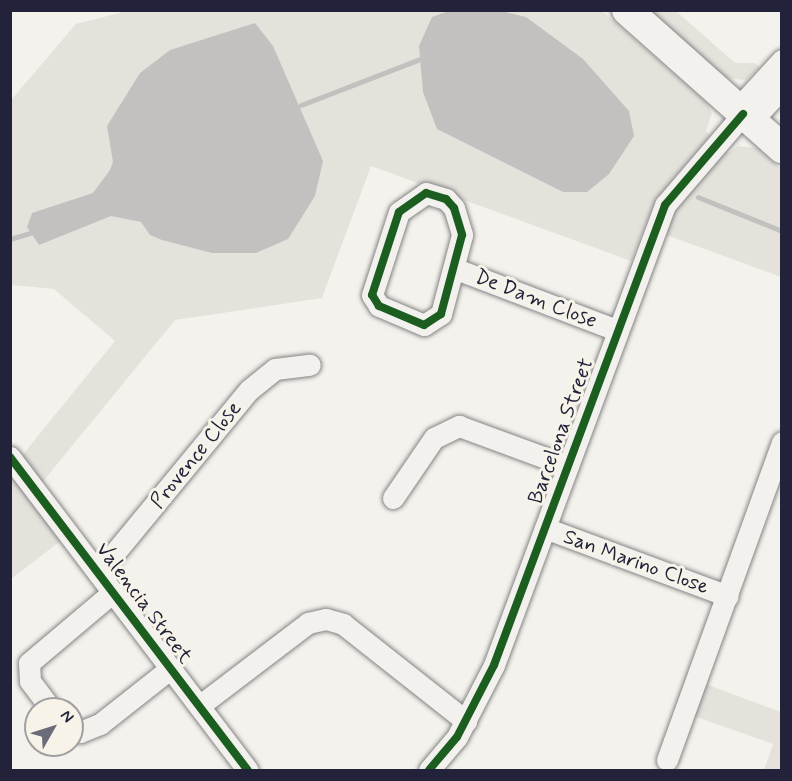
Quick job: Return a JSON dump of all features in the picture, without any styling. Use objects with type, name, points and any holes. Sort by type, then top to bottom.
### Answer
[{"type":"street","points":[[627,10],[782,148]]},
{"type":"street","points":[[744,115],[782,60]]},
{"type":"street","points":[[744,115],[782,88]]},
{"type":"street","name":"Barcelona Street","points":[[429,771],[465,721],[494,665],[616,330],[665,205],[744,115]]},
{"type":"street","name":"De Dam Close","points":[[417,195],[435,195],[454,208],[462,235],[456,269],[441,314],[430,324],[387,311],[372,295],[399,212],[417,195]]},
{"type":"street","name":"De Dam Close","points":[[456,269],[616,330]]},
{"type":"street","name":"Provence Close","points":[[98,573],[249,390],[275,369],[310,364]]},
{"type":"street","points":[[393,498],[427,447],[451,427],[469,427],[568,466]]},
{"type":"street","name":"San Marino Close","points":[[667,760],[782,442]]},
{"type":"street","name":"Valencia Street","points":[[10,457],[248,771]]},
{"type":"street","name":"San Marino Close","points":[[545,528],[728,596]]},
{"type":"street","points":[[42,697],[30,681],[29,663],[113,592]]},
{"type":"street","points":[[199,706],[308,623],[327,619],[343,624],[465,721]]},
{"type":"street","points":[[84,730],[100,724],[171,669]]},
{"type":"shaded area","points":[[127,11],[602,11],[707,103],[712,113],[706,131],[710,136],[656,199],[631,261],[371,166],[322,298],[175,320],[40,485],[20,458],[115,341],[54,289],[11,285],[11,100],[76,24]]},
{"type":"shaded area","points":[[449,11],[501,11],[526,17],[583,59],[629,111],[634,136],[609,174],[587,192],[563,192],[437,129],[423,92],[419,46],[432,17]]},
{"type":"shaded area","points":[[642,11],[676,11],[735,63],[755,63],[760,67],[746,80],[725,78]]},
{"type":"shaded area","points":[[255,23],[273,46],[323,161],[315,196],[288,239],[256,253],[212,253],[162,240],[150,235],[141,222],[111,216],[39,245],[27,227],[32,213],[93,193],[110,170],[113,162],[107,126],[140,73],[170,50]]},
{"type":"shaded area","points":[[738,146],[757,148],[781,169],[781,277],[661,233],[668,216],[724,149],[729,153]]},
{"type":"shaded area","points":[[15,475],[63,539],[11,579],[10,479]]},
{"type":"shaded area","points":[[703,683],[781,712],[781,770],[764,770],[773,744],[691,715]]},
{"type":"waterway","points":[[301,105],[420,59]]},
{"type":"waterway","points":[[698,197],[782,231]]},
{"type":"waterway","points":[[10,239],[30,233]]},
{"type":"cycle path","points":[[429,770],[457,737],[494,665],[665,205],[743,114]]},
{"type":"cycle path","points":[[426,193],[446,199],[454,208],[462,235],[441,314],[424,325],[379,306],[372,295],[399,212],[426,193]]},
{"type":"cycle path","points":[[10,457],[248,770]]}]
